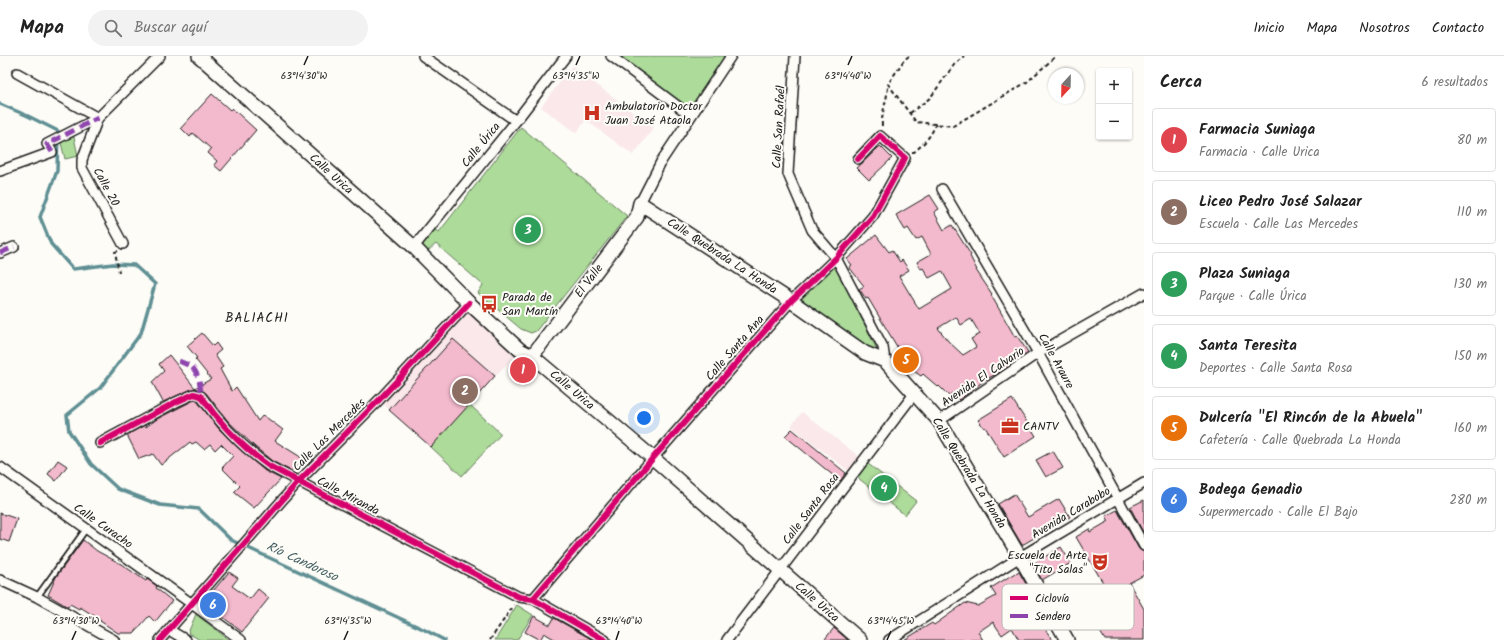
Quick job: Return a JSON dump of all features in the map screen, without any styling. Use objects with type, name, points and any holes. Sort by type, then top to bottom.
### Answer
[{"type":"main road","name":"Calle Urica","points":[[199,56],[414,247],[469,303],[520,350],[532,356],[653,458],[860,640]]},
{"type":"main road","name":"Calle Quebrada La Honda","points":[[640,203],[791,301],[865,353],[876,359],[884,361],[939,421],[1035,584]]},
{"type":"main road","name":"El Valle","points":[[532,356],[637,217],[640,203]]},
{"type":"main road","name":"Calle Quebrada La Honda","points":[[1061,630],[1067,640]]},
{"type":"street","name":"Calle 20","points":[[123,244],[82,168],[84,153],[98,118],[160,56]]},
{"type":"street","points":[[423,56],[516,121]]},
{"type":"street","name":"Calle Úrica","points":[[414,247],[516,121],[566,56]]},
{"type":"street","points":[[611,56],[692,116]]},
{"type":"street","points":[[640,203],[662,160],[731,56]]},
{"type":"street","name":"Calle San Rafaél","points":[[795,56],[788,174],[812,230],[836,258],[882,347],[884,361]]},
{"type":"street","points":[[17,73],[98,118]]},
{"type":"street","points":[[0,171],[52,152],[47,144],[98,118]]},
{"type":"street","name":"Calle Santa Ana","points":[[533,598],[653,458],[791,301],[836,258],[873,216],[905,158],[880,136],[858,159]]},
{"type":"street","name":"Calle Araure","points":[[942,189],[1038,353],[1144,546]]},
{"type":"street","points":[[0,253],[14,247]]},
{"type":"street","name":"Avenida El Calvario","points":[[939,421],[1038,353],[1144,293]]},
{"type":"street","name":"Calle Las Mercedes","points":[[160,640],[298,482],[379,400],[469,303]]},
{"type":"street","name":"Calle Miranda","points":[[100,443],[176,402],[194,394],[201,396],[235,438],[252,454],[268,466],[519,597],[533,598],[605,640]]},
{"type":"street","name":"Calle Santa Rosa","points":[[727,640],[914,394]]},
{"type":"street","name":"Calle Curacho","points":[[0,467],[241,640]]},
{"type":"street","name":"Avenida Carabobo","points":[[889,640],[1020,557],[1144,483]]},
{"type":"street","points":[[0,580],[37,597],[114,640]]},
{"type":"street","points":[[169,630],[186,640]]},
{"type":"lane","points":[[37,597],[86,529]]},
{"type":"path","points":[[882,129],[882,115],[886,101],[888,84],[908,56]]},
{"type":"path","points":[[910,113],[930,98],[954,65],[964,56]]},
{"type":"path","points":[[888,84],[916,122],[953,126],[1027,82],[1056,56]]},
{"type":"path","points":[[909,151],[914,152],[924,144],[933,133],[936,124]]},
{"type":"path","points":[[115,252],[119,272]]},
{"type":"path","points":[[490,640],[519,597]]},
{"type":"shaded area","name":"Ambulatorio Doctor Juan José Ataola","points":[[572,66],[654,128],[633,155],[586,120],[576,133],[541,107]]},
{"type":"shaded area","points":[[469,303],[520,350],[469,404],[501,434],[462,476],[379,400]]},
{"type":"shaded area","points":[[802,412],[916,501],[905,515],[791,426]]},
{"type":"green space","points":[[611,56],[731,56],[691,116]]},
{"type":"green space","points":[[521,127],[627,216],[536,331],[531,333],[521,329],[478,293],[483,285],[436,244],[428,251],[419,244],[432,228],[439,232]]},
{"type":"green space","points":[[74,137],[78,156],[65,159],[60,139]]},
{"type":"green space","points":[[835,264],[880,356],[797,299]]},
{"type":"green space","points":[[469,404],[501,434],[462,476],[431,447]]},
{"type":"green space","points":[[863,460],[916,501],[905,515],[853,474]]},
{"type":"green space","points":[[517,605],[533,615],[517,640],[495,640]]},
{"type":"green space","points":[[196,614],[229,640],[200,640],[188,633]]},
{"type":"building","points":[[212,94],[230,110],[232,108],[256,130],[221,171],[214,165],[217,161],[208,153],[211,149],[193,133],[190,137],[181,128]]},
{"type":"building","points":[[880,146],[892,158],[869,180],[857,168]]},
{"type":"building","points":[[930,195],[939,209],[934,212],[944,230],[952,225],[971,255],[970,256],[976,270],[992,294],[991,295],[1015,337],[1017,336],[1028,352],[1002,371],[985,380],[959,400],[952,393],[949,396],[923,374],[921,376],[908,367],[900,357],[902,355],[868,298],[866,299],[859,289],[864,286],[849,267],[852,265],[847,259],[876,235],[889,252],[892,250],[900,262],[902,260],[909,270],[899,276],[919,309],[952,289],[942,271],[929,278],[923,268],[921,269],[917,262],[931,254],[922,237],[916,240],[908,228],[905,230],[896,215]],"holes":[[[956,317],[961,325],[971,319],[980,334],[971,339],[976,347],[963,355],[948,341],[938,328]]]},
{"type":"building","points":[[202,333],[213,346],[216,343],[221,350],[215,355],[223,367],[220,369],[232,391],[236,387],[258,421],[263,415],[283,430],[275,441],[303,460],[291,471],[272,461],[254,446],[228,421],[206,393],[195,388],[211,379],[187,346]]},
{"type":"building","points":[[453,339],[495,376],[431,447],[389,410]]},
{"type":"building","points":[[169,355],[195,388],[163,402],[152,382],[164,371],[159,364]]},
{"type":"building","name":"CANTV","points":[[1012,399],[1036,436],[1004,457],[985,427],[984,428],[978,420]]},
{"type":"building","points":[[194,400],[197,401],[219,429],[237,447],[265,471],[281,479],[254,508],[234,492],[240,486],[222,468],[233,456],[221,444],[215,450],[210,444],[204,449],[196,442],[192,444],[190,442],[161,465],[153,454],[139,459],[127,435],[145,425],[146,427],[157,419]]},
{"type":"building","points":[[792,429],[846,473],[840,481],[785,436]]},
{"type":"building","points":[[1053,451],[1063,468],[1046,477],[1036,460]]},
{"type":"building","points":[[58,460],[67,466],[56,481],[48,474]]},
{"type":"building","points":[[1014,494],[1028,517],[1059,499],[1070,517],[1022,545],[998,504]]},
{"type":"building","points":[[1144,500],[1144,534],[1130,507]]},
{"type":"building","points":[[1117,510],[1139,549],[1144,552],[1144,575],[1130,584],[1104,584],[1076,537],[1089,529],[1090,532],[1109,521],[1106,516]]},
{"type":"building","points":[[0,513],[17,519],[9,542],[0,539]]},
{"type":"building","points":[[83,540],[97,551],[121,564],[146,581],[147,579],[157,586],[156,588],[172,601],[155,622],[149,616],[134,633],[118,633],[80,607],[79,609],[70,604],[68,607],[48,595],[56,577]]},
{"type":"building","points":[[1061,547],[1071,563],[1042,580],[1033,564]]},
{"type":"building","points":[[229,572],[238,578],[232,586],[250,599],[258,589],[269,598],[242,632],[219,614],[218,615],[202,604]]},
{"type":"building","points":[[1019,572],[1026,584],[1002,584],[1002,630],[1009,630],[1002,635],[993,622],[978,632],[983,640],[904,640],[932,623],[934,625],[965,603],[978,606],[996,596],[991,588],[1015,573],[1016,574]]},
{"type":"building","points":[[1134,592],[1144,609],[1144,640],[1105,640],[1099,630],[1134,630]]},
{"type":"building","points":[[534,616],[550,625],[554,618],[593,640],[556,640],[544,633],[540,640],[525,632]]},
{"type":"building","points":[[834,628],[848,640],[824,640]]},
{"type":"building","points":[[1013,630],[1046,630],[1052,640],[1019,640]]},
{"type":"waterway","name":"Río Candoroso","points":[[0,104],[58,131],[57,171],[40,217],[51,244],[73,269],[113,264],[134,265],[155,284],[141,333],[100,388],[67,415],[69,431],[91,464],[118,489],[160,505],[199,509],[231,540],[444,640]]},
{"type":"marked path","points":[[52,152],[47,144],[98,118]]},
{"type":"marked path","points":[[0,253],[14,247]]},
{"type":"marked path","points":[[179,361],[191,366],[196,373],[201,389],[201,396]]},
{"type":"cycle path","points":[[533,599],[653,458],[791,301],[836,258],[873,216],[905,158],[880,136],[858,159]]},
{"type":"cycle path","points":[[160,640],[298,482],[379,400],[469,303]]},
{"type":"cycle path","points":[[100,443],[176,402],[194,394],[201,396],[232,434],[269,466],[519,597],[533,599],[605,640]]},
{"type":"place","name":"Ambulatorio Doctor Juan José Ataola","points":[[592,113]]},
{"type":"place","name":"Plaza Suniaga","points":[[528,230]]},
{"type":"place","name":"Parada de San Martín","points":[[489,304]]},
{"type":"place","name":"Dulcería \"El Rincón de la Abuela\"","points":[[906,360]]},
{"type":"place","name":"Farmacia Suniaga","points":[[523,370]]},
{"type":"place","name":"Liceo Pedro José Salazar","points":[[465,391]]},
{"type":"place","name":"CANTV","points":[[1010,426]]},
{"type":"place","name":"Santa Teresita","points":[[884,488]]},
{"type":"place","name":"Escuela de Arte \"Tito Salas\"","points":[[1100,562]]},
{"type":"place","name":"Bodega Genadio","points":[[213,605]]},
{"type":"district","name":"BALIACHI","points":[[257,318]]}]
